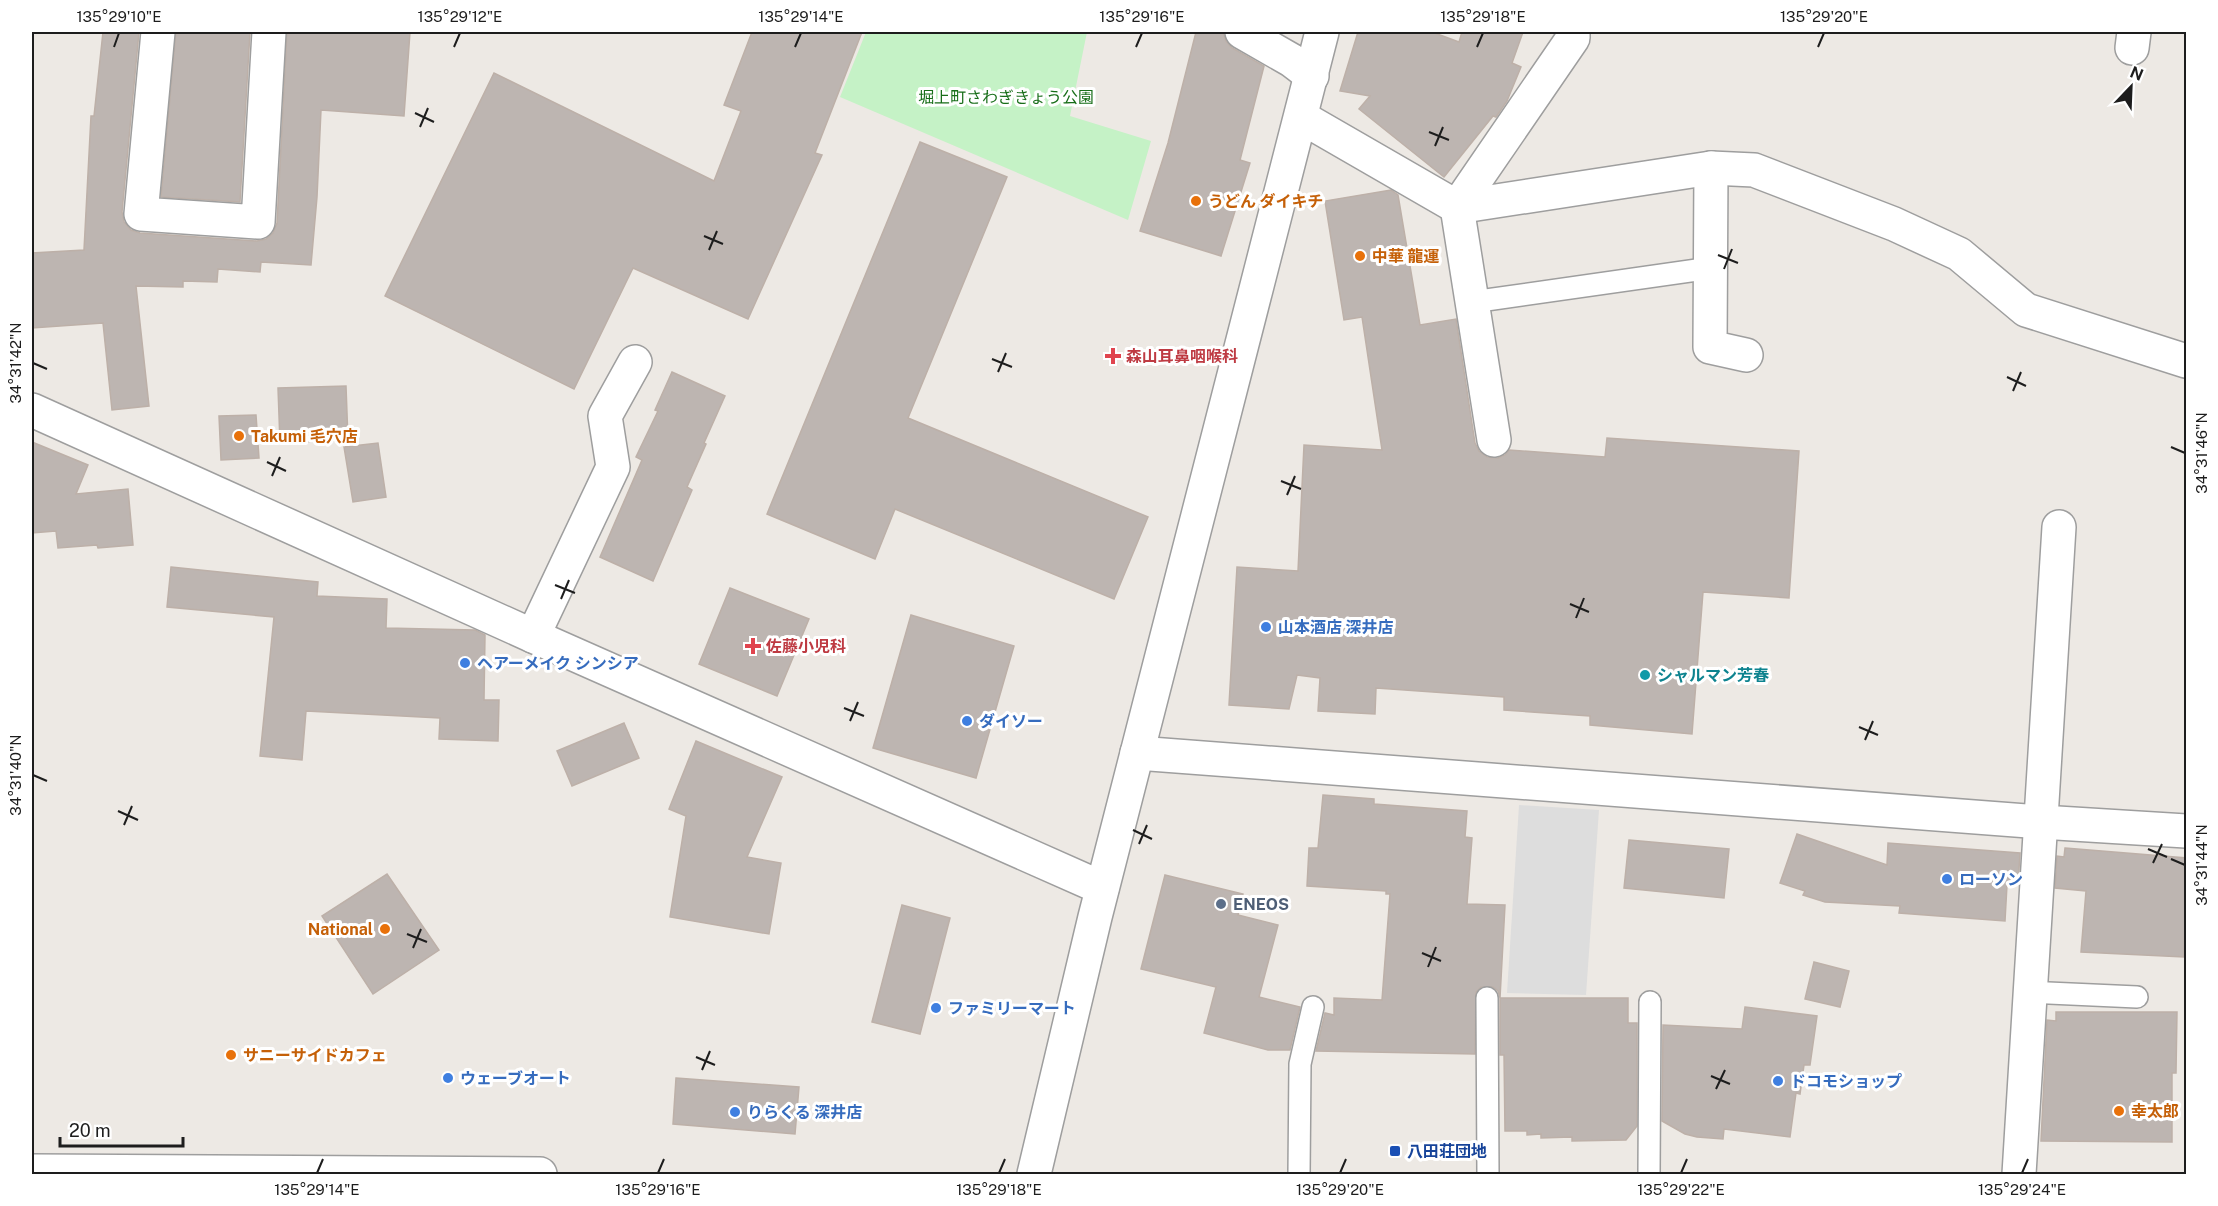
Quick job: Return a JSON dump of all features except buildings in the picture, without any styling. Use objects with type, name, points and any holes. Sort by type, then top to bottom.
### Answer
[{"type":"street","points":[[158,32],[141,214],[258,222],[269,32]]},
{"type":"street","points":[[1242,32],[1291,60],[1312,76]]},
{"type":"street","points":[[1034,1174],[1102,888],[1322,32]]},
{"type":"street","points":[[1494,441],[1457,207],[1573,38],[1573,32]]},
{"type":"street","points":[[1301,117],[1457,207],[1711,168],[1754,170],[1894,224],[1959,254],[2026,310],[2187,361]]},
{"type":"street","points":[[1711,168],[1710,347],[1746,355]]},
{"type":"street","points":[[533,636],[613,467],[604,416],[635,363]]},
{"type":"street","points":[[32,410],[533,636],[1102,888]]},
{"type":"street","points":[[2019,1174],[2059,526]]},
{"type":"street","points":[[1137,753],[2041,822],[2187,831]]},
{"type":"street","points":[[32,1171],[540,1174]]},
{"type":"lane","points":[[1472,302],[1711,268]]},
{"type":"lane","points":[[2029,992],[2137,996]]},
{"type":"lane","points":[[1487,998],[1488,1174]]},
{"type":"lane","points":[[1649,1174],[1650,1002]]},
{"type":"lane","points":[[1299,1174],[1300,1064],[1313,1007]]},
{"type":"green space","name":"堀上町さわぎきょう公園","points":[[866,32],[1087,32],[1070,116],[1151,141],[1128,220],[840,97]]},
{"type":"shaded area","points":[[1519,805],[1599,810],[1586,995],[1507,993]]},
{"type":"place","name":"うどん ダイキチ","points":[[1196,201]]},
{"type":"place","name":"中華 龍運","points":[[1360,256]]},
{"type":"place","name":"森山耳鼻咽喉科","points":[[1113,356]]},
{"type":"place","name":"Takumi 毛穴店","points":[[239,436]]},
{"type":"place","name":"山本酒店 深井店","points":[[1266,627]]},
{"type":"place","name":"佐藤小児科","points":[[753,646]]},
{"type":"place","name":"ヘアーメイク シンシア","points":[[465,663]]},
{"type":"place","name":"シャルマン芳春","points":[[1645,675]]},
{"type":"place","name":"ダイソー","points":[[967,721]]},
{"type":"place","name":"ローソン","points":[[1947,879]]},
{"type":"place","name":"ENEOS","points":[[1221,904]]},
{"type":"place","name":"National","points":[[385,929]]},
{"type":"place","name":"ファミリーマート","points":[[936,1008]]},
{"type":"place","name":"サニーサイドカフェ","points":[[231,1055]]},
{"type":"place","name":"ウェーブオート","points":[[448,1078]]},
{"type":"place","name":"ドコモショップ","points":[[1778,1081]]},
{"type":"place","name":"幸太郎","points":[[2119,1111]]},
{"type":"place","name":"りらくる 深井店","points":[[735,1112]]},
{"type":"place","name":"八田荘団地","points":[[1395,1151]]}]
